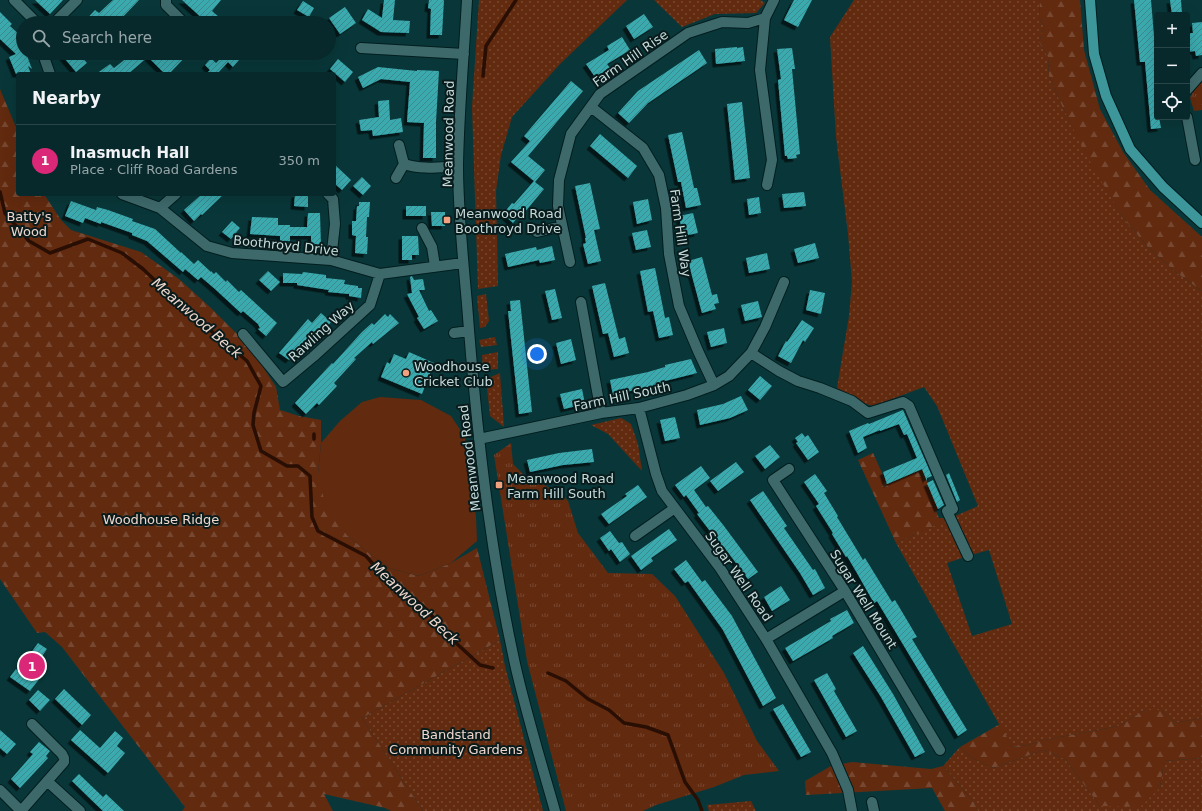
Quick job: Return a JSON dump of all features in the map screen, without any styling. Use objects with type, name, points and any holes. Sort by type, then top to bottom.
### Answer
[{"type":"main road","points":[[1090,0],[1094,54],[1106,96],[1130,149],[1163,187],[1202,223]]},
{"type":"street","points":[[14,0],[30,16]]},
{"type":"street","points":[[61,16],[77,0]]},
{"type":"street","points":[[166,0],[166,5],[177,16]]},
{"type":"street","name":"Meanwood Road","points":[[467,0],[458,166],[463,263],[479,439],[500,588],[514,658],[555,811]]},
{"type":"street","points":[[767,185],[772,160],[760,70],[765,18],[774,0]]},
{"type":"street","name":"Farm Hill Rise","points":[[570,262],[558,206],[559,180],[571,134],[600,94],[688,33],[722,22],[748,23],[765,18]]},
{"type":"street","points":[[361,48],[464,54]]},
{"type":"street","points":[[45,60],[49,72]]},
{"type":"street","points":[[1190,87],[1202,73]]},
{"type":"street","name":"Farm Hill Way","points":[[591,107],[643,148],[659,175],[666,208],[669,254],[679,306],[714,385]]},
{"type":"street","points":[[1188,120],[1195,160]]},
{"type":"street","points":[[396,178],[404,164],[399,145]]},
{"type":"street","points":[[404,164],[412,167],[424,168],[458,166]]},
{"type":"street","name":"Boothroyd Drive","points":[[127,196],[160,208],[207,246],[232,253],[331,260],[380,274],[463,263]]},
{"type":"street","points":[[160,208],[174,196]]},
{"type":"street","points":[[330,196],[333,198],[334,224],[331,260]]},
{"type":"street","points":[[537,232],[562,226]]},
{"type":"street","points":[[422,228],[432,246],[435,266]]},
{"type":"street","name":"Rawling Way","points":[[243,334],[283,382],[370,305],[380,274]]},
{"type":"street","name":"Farm Hill South","points":[[479,439],[602,413],[639,408],[687,395],[714,385],[729,376],[751,353],[765,327],[784,282]]},
{"type":"street","points":[[581,302],[602,413]]},
{"type":"street","points":[[454,333],[469,331]]},
{"type":"street","points":[[751,353],[798,381],[852,401],[868,413],[903,402],[909,406],[953,509],[947,511],[968,556]]},
{"type":"street","name":"Sugar Well Road","points":[[639,408],[656,474],[662,490],[720,568],[766,639],[832,753],[848,790],[852,811]]},
{"type":"street","name":"Sugar Well Mount","points":[[788,468],[773,480],[845,591],[940,750]]},
{"type":"street","points":[[635,536],[675,508]]},
{"type":"street","points":[[766,639],[845,591]]},
{"type":"street","points":[[0,790],[21,811],[64,762],[62,754],[32,724]]},
{"type":"street","points":[[47,781],[80,811]]},
{"type":"green space","points":[[479,0],[627,0],[560,64],[512,117],[501,155],[496,191],[498,286],[478,289],[472,107]]},
{"type":"green space","points":[[654,0],[760,0],[765,3],[756,13],[715,14],[682,27]]},
{"type":"green space","points":[[854,0],[1040,0],[1039,17],[1044,27],[1039,42],[1048,57],[1049,76],[1063,108],[1090,160],[1123,218],[1148,247],[1177,273],[1202,291],[1202,718],[1175,723],[1161,710],[1145,710],[1119,726],[1012,747],[896,543],[948,519],[965,557],[947,563],[972,636],[1012,624],[989,550],[971,555],[953,517],[978,506],[937,406],[924,387],[873,406],[863,403],[837,388],[849,316],[852,282],[848,234],[836,137],[830,37]]},
{"type":"green space","points":[[1040,0],[1080,0],[1084,50],[1100,109],[1123,152],[1150,190],[1202,237],[1202,291],[1177,273],[1148,247],[1123,218],[1089,160],[1049,76],[1048,57],[1039,42],[1044,27],[1039,17]]},
{"type":"green space","points":[[1202,80],[1202,110],[1194,111],[1190,98],[1193,91]]},
{"type":"green space","name":"Woodhouse Ridge","points":[[0,89],[16,127],[16,196],[45,196],[61,220],[71,230],[141,252],[179,279],[249,346],[276,387],[280,410],[299,416],[321,420],[321,443],[318,473],[347,535],[370,554],[389,568],[419,576],[451,563],[477,548],[500,640],[362,718],[423,811],[391,811],[385,808],[324,794],[333,811],[182,811],[185,807],[62,647],[45,632],[37,633],[0,579]]},
{"type":"green space","points":[[486,294],[489,321],[485,327],[480,328],[477,296]]},
{"type":"green space","points":[[495,337],[497,345],[481,347],[479,340]]},
{"type":"green space","points":[[498,352],[498,369],[483,370],[482,355]]},
{"type":"green space","points":[[500,373],[504,427],[490,416],[486,379]]},
{"type":"green space","points":[[380,397],[421,400],[451,416],[465,437],[476,517],[477,541],[451,563],[419,576],[389,568],[347,535],[326,508],[318,473],[321,443],[340,421],[362,402]]},
{"type":"green space","points":[[621,418],[631,424],[638,444],[642,471],[608,434],[591,425]]},
{"type":"green space","points":[[511,443],[513,464],[524,475],[560,493],[568,501],[578,533],[608,573],[652,574],[675,596],[724,673],[757,741],[779,771],[744,775],[714,787],[656,805],[643,811],[566,811],[527,661],[494,455]]},
{"type":"green space","points":[[873,453],[887,484],[922,469],[938,509],[936,511],[939,518],[944,518],[945,521],[896,543],[858,460]]},
{"type":"green space","name":"Bandstand Community Gardens","points":[[500,640],[505,666],[543,811],[423,811],[362,718]]},
{"type":"green space","points":[[1145,710],[1161,710],[1175,723],[1202,718],[1202,758],[1164,761],[1160,788],[1140,807],[1100,806],[1065,759],[1043,750],[993,768],[972,758],[960,747],[1000,724],[1012,747],[1119,726]]},
{"type":"green space","points":[[960,747],[972,758],[993,768],[1043,750],[1065,759],[1100,806],[1160,788],[1164,761],[1202,758],[1202,811],[978,811],[973,801],[943,766]]},
{"type":"green space","points":[[852,762],[931,769],[943,766],[973,801],[978,811],[945,811],[932,788],[806,795],[805,781],[831,766]]},
{"type":"green space","points":[[751,801],[756,811],[709,811],[707,805]]},
{"type":"building","points":[[35,0],[63,0],[50,14]]},
{"type":"building","points":[[113,0],[139,0],[124,16],[89,16],[95,10],[99,13]]},
{"type":"building","points":[[182,0],[221,0],[212,11],[218,16],[200,16]]},
{"type":"building","points":[[384,0],[395,0],[393,20],[410,21],[409,33],[381,32],[362,20],[368,9],[382,18]]},
{"type":"building","points":[[429,0],[444,0],[442,35],[430,35],[431,9],[428,8]]},
{"type":"building","points":[[794,0],[812,0],[798,27],[784,20]]},
{"type":"building","points":[[1134,0],[1151,0],[1154,36],[1154,120],[1160,120],[1161,128],[1151,129],[1145,62],[1140,62]]},
{"type":"building","points":[[1170,0],[1181,0],[1182,12],[1172,12]]},
{"type":"building","points":[[303,1],[314,8],[310,16],[297,10]]},
{"type":"building","points":[[345,7],[356,23],[340,34],[336,28],[336,16],[332,16]]},
{"type":"building","points":[[0,12],[12,24],[10,26],[16,32],[16,54],[0,39]]},
{"type":"building","points":[[644,14],[653,27],[634,39],[626,26]]},
{"type":"building","points":[[1202,22],[1202,55],[1196,56],[1195,51],[1190,52],[1190,33],[1193,33],[1192,23]]},
{"type":"building","points":[[622,37],[630,50],[607,64],[610,68],[595,77],[586,64],[609,50],[607,46]]},
{"type":"building","points":[[743,47],[745,61],[716,64],[715,49]]},
{"type":"building","points":[[792,48],[795,69],[792,69],[800,154],[796,155],[797,158],[788,159],[787,156],[785,156],[778,80],[781,79],[777,49]]},
{"type":"building","points":[[699,50],[707,63],[648,103],[629,123],[618,113],[638,91]]},
{"type":"building","points":[[16,54],[16,60],[29,60],[32,69],[28,66],[30,72],[16,72],[16,74],[9,57]]},
{"type":"building","points":[[338,59],[353,72],[345,82],[336,74],[336,72],[330,69]]},
{"type":"building","points":[[66,60],[84,60],[87,63],[76,72]]},
{"type":"building","points":[[124,60],[144,60],[130,72],[99,72],[110,64],[114,68]]},
{"type":"building","points":[[151,60],[182,60],[171,72],[163,72]]},
{"type":"building","points":[[209,60],[213,60],[216,63],[219,60],[239,60],[233,67],[228,62],[219,72],[208,72],[210,70],[205,65]]},
{"type":"building","points":[[378,67],[417,71],[439,71],[436,122],[436,158],[423,158],[424,123],[407,122],[410,82],[381,79],[363,88],[358,77]]},
{"type":"building","points":[[571,81],[583,91],[528,156],[545,170],[535,182],[544,189],[524,213],[522,212],[513,223],[503,214],[534,181],[511,162],[530,141],[524,136]]},
{"type":"building","points":[[389,100],[390,120],[401,118],[403,132],[373,136],[372,130],[361,131],[359,120],[379,117],[378,101]]},
{"type":"building","points":[[742,102],[750,178],[735,180],[727,104]]},
{"type":"building","points":[[682,132],[694,188],[697,188],[701,205],[686,208],[681,182],[678,182],[668,135]]},
{"type":"building","points":[[600,134],[637,166],[628,178],[590,146]]},
{"type":"building","points":[[336,166],[351,180],[342,190],[336,185]]},
{"type":"building","points":[[362,177],[371,186],[363,195],[353,186]]},
{"type":"building","points":[[590,183],[600,229],[594,230],[601,261],[588,264],[583,244],[586,243],[586,238],[575,186]]},
{"type":"building","points":[[804,192],[806,206],[784,208],[782,194]]},
{"type":"building","points":[[200,196],[222,196],[194,221],[184,210]]},
{"type":"building","points":[[295,196],[308,196],[308,207],[294,206]]},
{"type":"building","points":[[759,197],[761,213],[749,215],[747,199]]},
{"type":"building","points":[[648,199],[652,220],[637,224],[633,202]]},
{"type":"building","points":[[71,201],[96,210],[97,207],[108,210],[133,219],[132,221],[155,229],[194,264],[198,260],[211,272],[214,274],[216,272],[226,282],[227,280],[239,292],[241,290],[277,323],[266,336],[258,329],[260,328],[258,324],[243,311],[241,313],[201,277],[198,280],[185,269],[183,272],[147,241],[132,235],[132,233],[101,222],[101,224],[85,218],[83,223],[65,216]]},
{"type":"building","points":[[359,202],[370,202],[369,217],[367,217],[367,254],[355,253],[356,236],[352,235],[352,221],[356,221],[357,206],[359,206]]},
{"type":"building","points":[[406,206],[426,206],[426,216],[406,216]]},
{"type":"building","points":[[431,212],[445,212],[445,226],[432,226]]},
{"type":"building","points":[[308,213],[320,213],[321,246],[311,246],[311,236],[290,236],[290,241],[280,241],[280,236],[250,234],[252,217],[278,218],[278,225],[307,227]]},
{"type":"building","points":[[693,213],[698,233],[683,236],[679,216]]},
{"type":"building","points":[[232,221],[240,228],[231,239],[222,232]]},
{"type":"building","points":[[647,230],[651,247],[636,250],[632,233]]},
{"type":"building","points":[[402,236],[418,236],[419,255],[412,255],[412,260],[402,260]]},
{"type":"building","points":[[815,243],[819,258],[798,263],[794,249]]},
{"type":"building","points":[[552,246],[555,260],[540,263],[539,260],[508,267],[505,254],[536,247],[537,250]]},
{"type":"building","points":[[767,253],[770,269],[749,273],[746,258]]},
{"type":"building","points":[[702,257],[712,295],[717,294],[719,303],[714,304],[716,309],[702,313],[688,261]]},
{"type":"building","points":[[655,268],[665,318],[669,317],[673,335],[659,338],[653,311],[648,312],[640,271]]},
{"type":"building","points":[[268,271],[280,282],[271,291],[259,280]]},
{"type":"building","points":[[303,272],[326,275],[326,278],[345,280],[344,284],[362,288],[361,298],[349,296],[349,294],[328,292],[329,290],[297,285],[297,283],[283,283],[283,273],[302,274]]},
{"type":"building","points":[[412,276],[414,280],[423,279],[425,290],[419,290],[429,311],[431,310],[438,321],[424,329],[417,318],[419,317],[407,294],[412,293],[410,277]]},
{"type":"building","points":[[605,283],[619,339],[625,337],[629,353],[614,357],[608,333],[603,334],[592,286]]},
{"type":"building","points":[[555,289],[562,318],[552,320],[545,291]]},
{"type":"building","points":[[810,290],[825,293],[821,314],[806,310]]},
{"type":"building","points":[[520,300],[532,412],[519,414],[508,311],[511,311],[510,301]]},
{"type":"building","points":[[758,301],[762,317],[745,321],[741,305]]},
{"type":"building","points":[[321,313],[331,322],[325,330],[322,327],[289,360],[279,353],[308,319],[312,323]]},
{"type":"building","points":[[385,314],[388,317],[390,314],[399,323],[373,344],[372,342],[354,358],[356,359],[334,383],[337,386],[319,405],[317,403],[306,414],[295,403],[362,332],[372,323],[374,325]]},
{"type":"building","points":[[802,320],[814,328],[805,342],[803,340],[791,363],[778,356],[786,341],[787,342]]},
{"type":"building","points":[[724,328],[727,343],[711,347],[707,332]]},
{"type":"building","points":[[571,339],[576,360],[561,364],[556,343]]},
{"type":"building","name":"Woodhouse Cricket Club","points":[[409,352],[434,363],[422,394],[381,377],[387,362],[390,364],[394,354],[406,359]]},
{"type":"building","points":[[691,359],[697,373],[661,382],[661,384],[613,395],[610,380],[648,372],[665,367],[665,365]]},
{"type":"building","points":[[760,376],[772,386],[760,400],[748,390]]},
{"type":"building","points":[[582,389],[585,404],[564,409],[560,394]]},
{"type":"building","points":[[741,396],[748,410],[730,418],[700,425],[697,410],[723,404]]},
{"type":"building","points":[[903,410],[932,476],[927,478],[927,481],[922,469],[887,484],[883,472],[917,458],[907,434],[904,435],[899,424],[880,430],[863,437],[867,448],[858,453],[849,431]]},
{"type":"building","points":[[675,417],[680,438],[665,441],[660,420]]},
{"type":"building","points":[[802,433],[805,437],[808,435],[819,452],[808,460],[796,443],[798,442],[795,438]]},
{"type":"building","points":[[770,445],[780,457],[765,469],[755,456]]},
{"type":"building","points":[[592,449],[594,462],[563,465],[530,472],[527,460],[559,453]]},
{"type":"building","points":[[736,462],[744,472],[718,491],[710,481]]},
{"type":"building","points":[[701,466],[710,478],[694,490],[706,507],[708,506],[724,526],[758,572],[748,579],[697,514],[699,513],[686,495],[684,497],[675,485]]},
{"type":"building","points":[[949,473],[960,500],[957,502],[946,475]]},
{"type":"building","points":[[815,474],[827,491],[824,493],[863,560],[865,558],[892,602],[895,600],[917,637],[912,639],[967,730],[958,736],[877,601],[874,603],[816,506],[819,504],[804,482]]},
{"type":"building","points":[[933,480],[944,505],[938,509],[927,483]]},
{"type":"building","points":[[638,485],[647,497],[609,524],[601,514],[627,496],[625,494]]},
{"type":"building","points":[[763,491],[787,526],[784,528],[813,570],[815,569],[825,588],[813,595],[800,573],[750,500]]},
{"type":"building","points":[[669,529],[677,540],[651,558],[653,561],[641,570],[631,556]]},
{"type":"building","points":[[610,531],[619,543],[622,542],[630,554],[620,562],[611,549],[609,551],[600,538]]},
{"type":"building","points":[[686,560],[702,582],[705,580],[732,616],[776,698],[763,706],[723,630],[688,581],[685,583],[674,569]]},
{"type":"building","points":[[781,586],[790,600],[772,611],[764,597]]},
{"type":"building","points":[[847,610],[854,623],[832,636],[833,638],[793,661],[785,648],[831,621],[830,619]]},
{"type":"building","points":[[38,643],[47,649],[38,662],[47,669],[30,691],[10,677],[16,669],[18,671]]},
{"type":"building","points":[[863,646],[893,694],[925,752],[915,757],[881,697],[853,653]]},
{"type":"building","points":[[827,673],[836,689],[834,691],[857,731],[846,737],[814,680]]},
{"type":"building","points":[[64,689],[91,715],[82,725],[55,699]]},
{"type":"building","points":[[38,690],[50,700],[40,711],[29,700]]},
{"type":"building","points":[[783,704],[811,752],[801,757],[773,709]]},
{"type":"building","points":[[0,730],[16,744],[7,754],[0,748]]},
{"type":"building","points":[[80,730],[100,748],[115,731],[123,738],[117,746],[125,753],[108,773],[71,740]]},
{"type":"building","points":[[39,742],[50,751],[46,756],[48,758],[20,788],[11,779],[33,754],[30,752]]},
{"type":"building","points":[[79,774],[103,797],[106,794],[124,811],[103,811],[72,781]]},
{"type":"waterway","points":[[483,76],[486,46],[516,0]]},
{"type":"waterway","name":"Meanwood Beck","points":[[0,192],[5,213],[29,241],[50,253],[88,239],[122,253],[143,269],[186,310],[247,361],[261,386],[254,413],[253,425],[261,451],[287,466],[298,466],[310,476],[312,517],[318,531],[366,556],[379,571],[423,606],[455,642],[480,665],[493,668]]},
{"type":"waterway","points":[[314,434],[314,439]]},
{"type":"waterway","name":"Meanwood Beck","points":[[548,673],[566,681],[588,699],[609,710],[624,723],[646,727],[668,735],[685,782],[698,800],[702,811]]},
{"type":"place","name":"Meanwood Road Boothroyd Drive","points":[[447,220]]},
{"type":"place","name":"Woodhouse Cricket Club","points":[[406,373]]},
{"type":"place","name":"Meanwood Road Farm Hill South","points":[[499,485]]},
{"type":"place","name":"Inasmuch Hall","points":[[32,666]]},
{"type":"park label","name":"Batty's Wood","points":[[29,224]]}]
